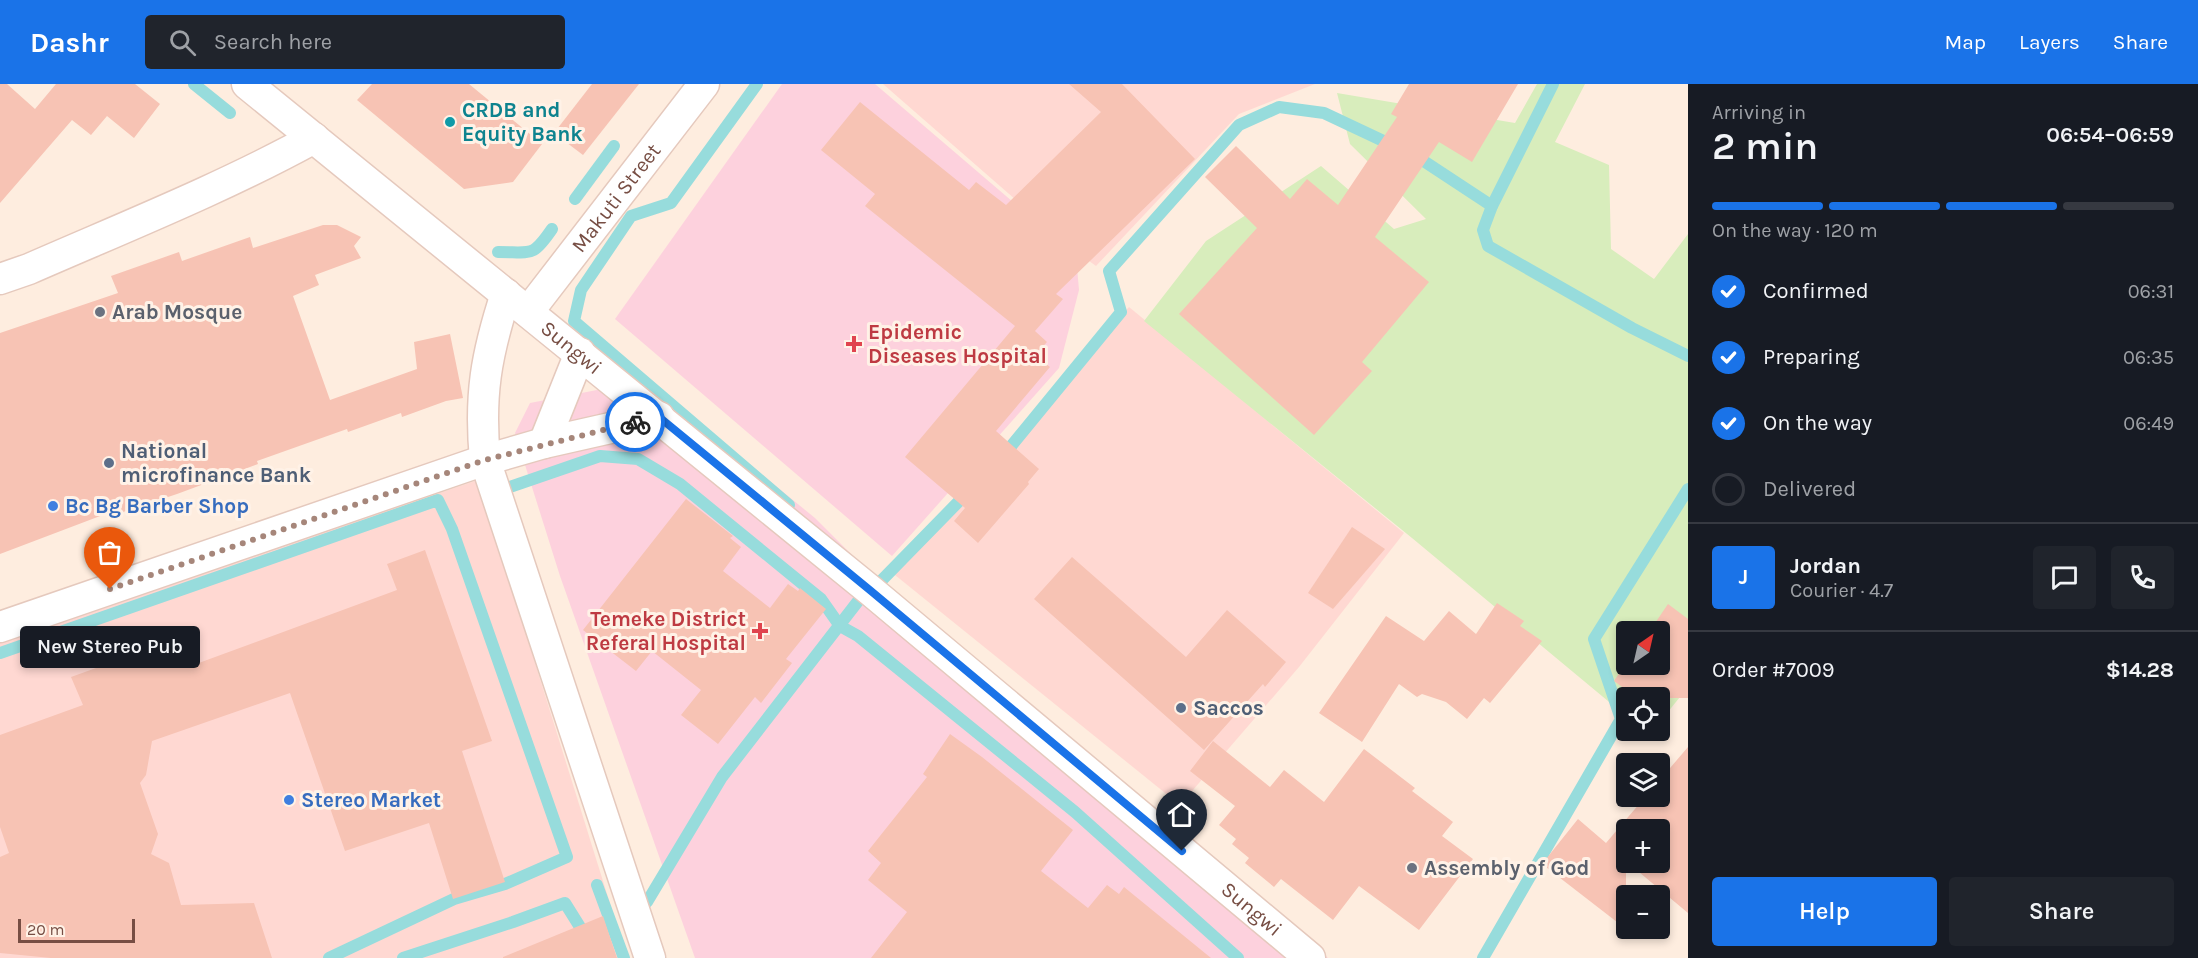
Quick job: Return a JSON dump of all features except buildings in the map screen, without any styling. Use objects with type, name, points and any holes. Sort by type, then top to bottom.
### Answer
[{"type":"street","name":"Sungwi","points":[[248,84],[871,591],[1310,958]]},
{"type":"street","name":"Makuti Street","points":[[650,958],[485,460],[481,420],[485,372],[492,336],[517,303],[704,84]]},
{"type":"street","points":[[0,279],[29,269],[217,186],[280,157],[314,138]]},
{"type":"street","points":[[544,443],[580,353]]},
{"type":"street","points":[[0,627],[485,460],[544,443],[659,417]]},
{"type":"shaded area","name":"Epidemic Diseases Hospital","points":[[782,84],[875,84],[1076,256],[1079,290],[1059,368],[892,556],[615,319]]},
{"type":"shaded area","points":[[883,84],[1315,84],[1239,114],[1096,266],[1070,247]]},
{"type":"shaded area","points":[[1129,307],[1404,533],[1299,667],[1180,805],[890,571]]},
{"type":"shaded area","name":"Temeke District Referal Hospital","points":[[633,383],[675,404],[815,518],[853,556],[1006,687],[1182,832],[1328,958],[695,958],[560,576],[515,433],[530,403]]},
{"type":"shaded area","name":"Stereo Market","points":[[478,480],[627,958],[0,958],[0,642]]},
{"type":"green space","points":[[1537,84],[1585,84],[1555,142],[1609,165],[1611,249],[1654,279],[1688,234],[1688,687],[1670,709],[1670,687],[1616,687],[1616,708],[1412,538],[1144,321],[1206,241],[1321,166],[1394,229],[1426,219],[1350,144],[1337,93],[1515,123]]},
{"type":"waterway","points":[[194,84],[230,113]]},
{"type":"waterway","points":[[757,84],[671,203],[631,216],[581,290],[574,321],[789,505]]},
{"type":"waterway","points":[[1553,84],[1492,206],[1483,230],[1488,246],[1632,328],[1688,356]]},
{"type":"waterway","points":[[1003,456],[1121,312],[1109,271],[1239,125],[1279,107],[1324,113],[1394,146]]},
{"type":"waterway","points":[[575,199],[614,146]]},
{"type":"waterway","points":[[1413,154],[1492,206]]},
{"type":"waterway","points":[[498,252],[525,252],[535,249],[552,229]]},
{"type":"waterway","points":[[504,489],[600,456],[638,459],[680,484],[821,599],[840,626],[858,636],[1075,812],[1238,958]]},
{"type":"waterway","points":[[1483,958],[1621,719],[1594,639],[1688,489]]},
{"type":"waterway","points":[[647,902],[722,777],[862,596],[879,583],[968,492]]},
{"type":"waterway","points":[[0,653],[438,500],[452,529],[567,857],[505,884],[454,899],[329,958]]},
{"type":"waterway","points":[[597,885],[624,958]]},
{"type":"waterway","points":[[403,958],[565,903],[597,958]]},
{"type":"way so far","points":[[110,589],[485,460],[544,443],[635,422]]},
{"type":"place","name":"CRDB and Equity Bank","points":[[450,122]]},
{"type":"place","name":"Arab Mosque","points":[[100,312]]},
{"type":"place","name":"Epidemic Diseases Hospital","points":[[854,344]]},
{"type":"place","name":"National microfinance Bank","points":[[109,463]]},
{"type":"place","name":"Bc Bg Barber Shop","points":[[53,506]]},
{"type":"place","name":"New Stereo Pub","points":[[110,589]]},
{"type":"place","name":"Temeke District Referal Hospital","points":[[760,631]]},
{"type":"place","name":"Saccos","points":[[1181,708]]},
{"type":"place","name":"Stereo Market","points":[[289,800]]},
{"type":"place","name":"Assembly of God","points":[[1412,868]]},
{"type":"route","points":[[635,422],[659,417],[1182,851]]}]
